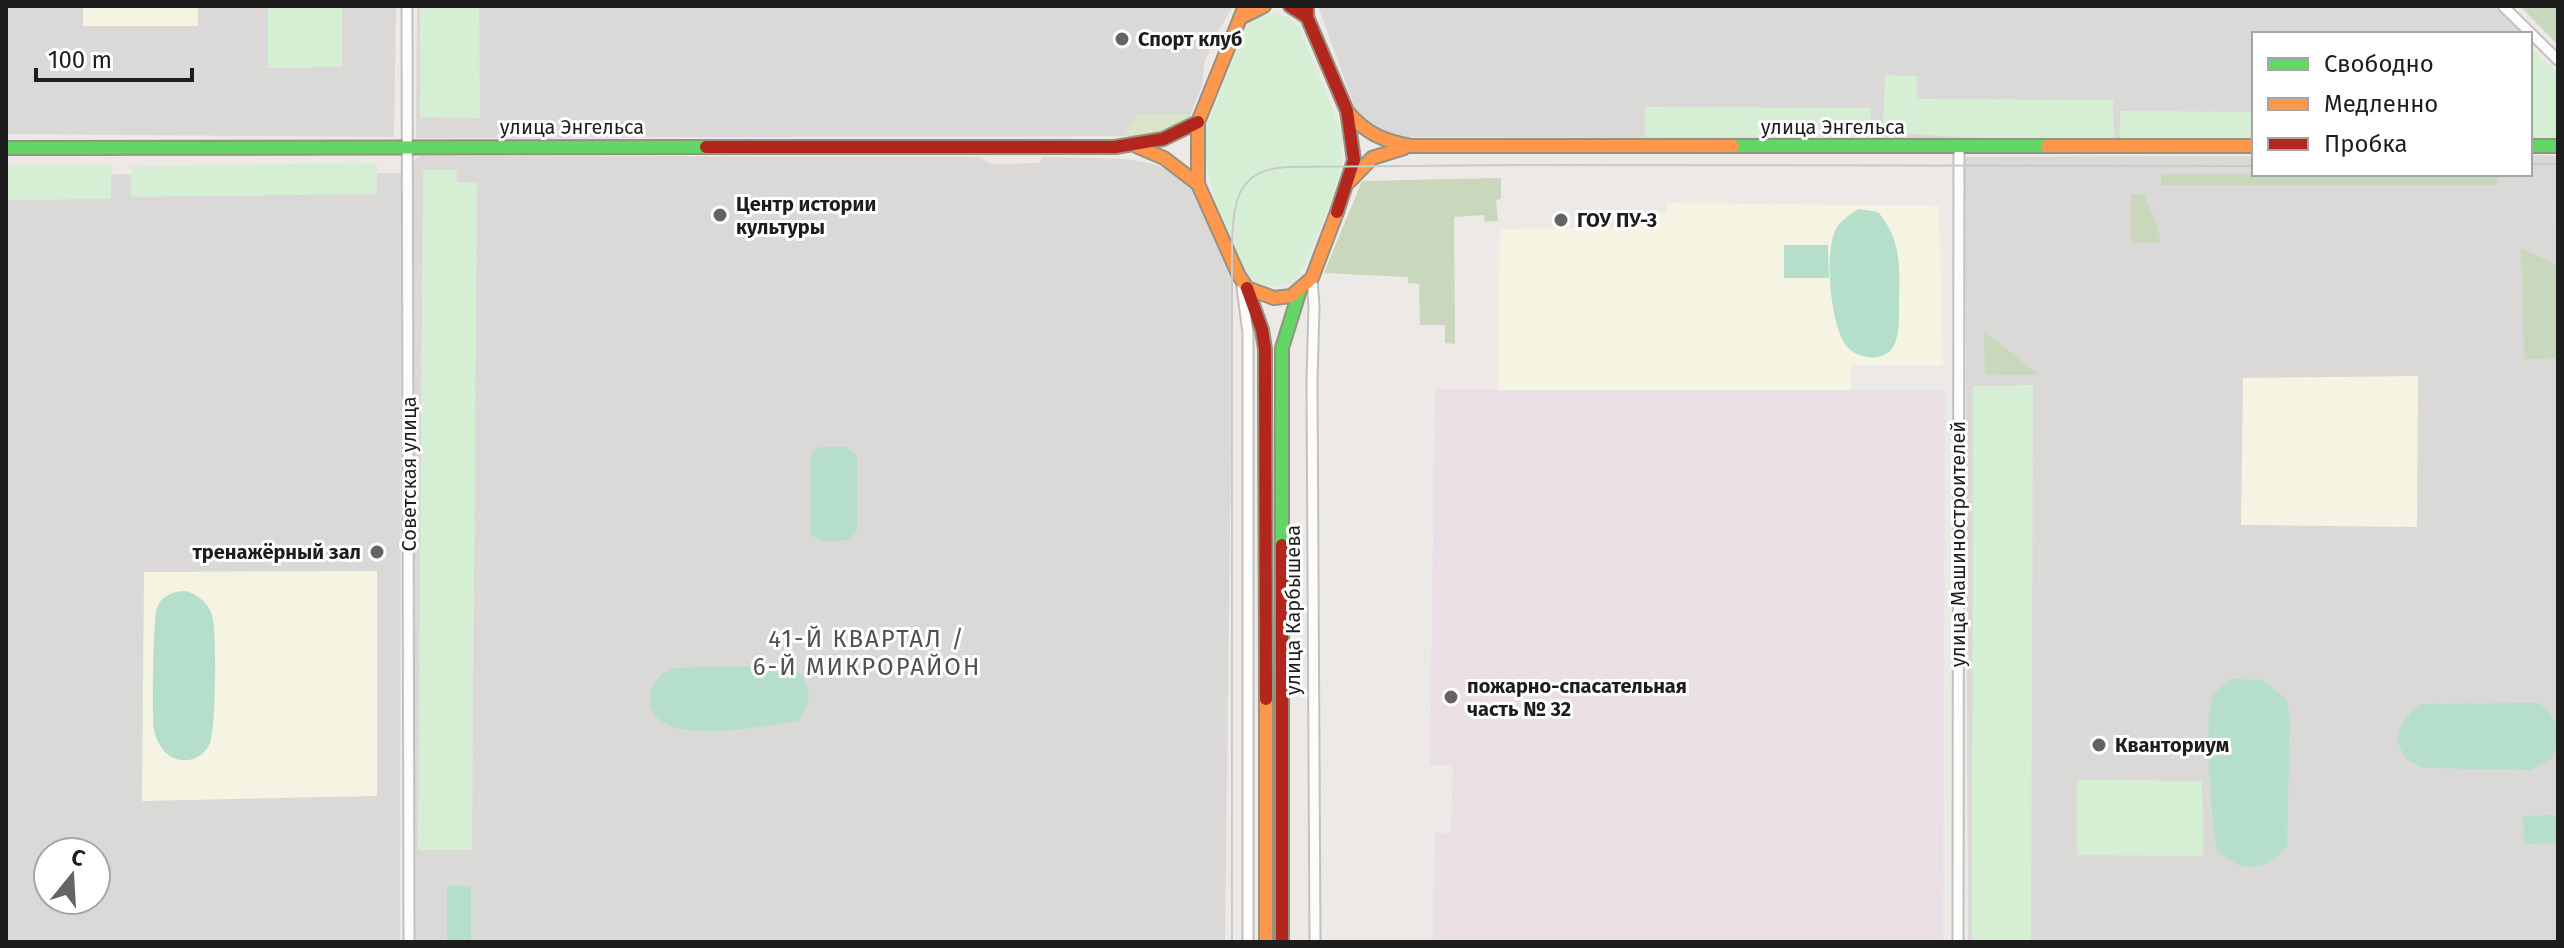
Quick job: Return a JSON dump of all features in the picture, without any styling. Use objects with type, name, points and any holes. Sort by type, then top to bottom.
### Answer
[{"type":"main road","name":"улица Карбышева","points":[[1264,6],[1243,10],[1198,122],[1198,184],[1232,265],[1244,284],[1262,330],[1265,349],[1266,942]]},
{"type":"main road","name":"улица Карбышева","points":[[1282,942],[1282,348],[1300,290],[1312,278],[1354,160],[1347,111],[1309,13],[1290,6]]},
{"type":"main road","name":"улица Энгельса","points":[[1347,111],[1370,136],[1411,146],[2252,146]]},
{"type":"main road","name":"улица Энгельса","points":[[6,148],[1138,147],[1171,138],[1198,122]]},
{"type":"main road","name":"улица Энгельса","points":[[1348,183],[1372,158],[1411,146]]},
{"type":"main road","points":[[2532,146],[2558,146]]},
{"type":"main road","name":"улица Энгельса","points":[[1138,147],[1164,158],[1198,184]]},
{"type":"main road","points":[[1244,284],[1258,294],[1274,298],[1291,296],[1300,290]]},
{"type":"street","name":"Советская улица","points":[[407,6],[409,942]]},
{"type":"street","points":[[2503,6],[2529,32]]},
{"type":"street","points":[[2532,34],[2558,60]]},
{"type":"street","name":"улица Машиностроителей","points":[[1958,942],[1959,147]]},
{"type":"street","name":"улица Карбышева","points":[[1312,278],[1315,942]]},
{"type":"street","name":"улица Карбышева","points":[[1244,284],[1248,333],[1248,942]]},
{"type":"shaded area","points":[[6,6],[396,6],[394,137],[6,134]]},
{"type":"shaded area","points":[[83,6],[198,6],[198,26],[83,26]]},
{"type":"shaded area","points":[[417,6],[1233,6],[1204,64],[1202,86],[1189,118],[1179,130],[1168,136],[416,138]]},
{"type":"shaded area","points":[[1318,6],[2496,6],[2522,32],[2252,32],[2252,139],[1404,137],[1385,135],[1366,126],[1358,116]]},
{"type":"shaded area","points":[[2532,155],[2558,156],[2558,942],[1968,942],[1965,157],[2252,156],[2252,176],[2532,176]]},
{"type":"shaded area","points":[[421,156],[979,157],[992,164],[1038,163],[1044,157],[1092,158],[1149,163],[1183,178],[1193,190],[1233,285],[1225,942],[413,942],[412,166],[415,159]]},
{"type":"shaded area","points":[[401,173],[400,942],[6,942],[6,175]]},
{"type":"shaded area","points":[[1971,193],[1983,193],[1984,238],[1972,238]]},
{"type":"shaded area","points":[[1124,194],[1125,222],[1104,223],[1104,195]]},
{"type":"shaded area","points":[[2534,200],[2558,201],[2557,225],[2534,224]]},
{"type":"shaded area","points":[[1667,203],[1939,206],[1943,365],[1851,365],[1851,390],[1498,390],[1500,229],[1623,228],[1623,211],[1666,213]]},
{"type":"shaded area","points":[[2418,376],[2417,527],[2241,525],[2243,378]]},
{"type":"shaded area","points":[[1435,389],[1945,390],[1943,942],[1433,942],[1435,833],[1451,833],[1453,765],[1430,765]]},
{"type":"shaded area","points":[[377,571],[377,796],[142,801],[144,572]]},
{"type":"green space","points":[[268,6],[342,6],[342,67],[268,68]]},
{"type":"green space","points":[[420,6],[479,6],[480,118],[420,117]]},
{"type":"green space","points":[[2520,6],[2558,6],[2558,45]]},
{"type":"green space","points":[[1272,14],[1288,17],[1300,29],[1342,133],[1342,162],[1333,197],[1304,267],[1291,283],[1274,287],[1255,282],[1241,264],[1215,202],[1206,163],[1205,132],[1245,30],[1256,18]]},
{"type":"green space","points":[[2532,49],[2558,73],[2558,140],[2532,139]]},
{"type":"green space","points":[[1885,75],[1917,76],[1917,99],[2113,100],[2114,139],[1979,138],[1883,132]]},
{"type":"green space","points":[[1645,107],[1871,108],[1870,138],[1645,137]]},
{"type":"green space","points":[[2120,111],[2252,112],[2252,138],[2120,138]]},
{"type":"green space","points":[[1137,114],[1189,115],[1184,123],[1170,132],[1125,134]]},
{"type":"green space","points":[[377,163],[377,194],[131,197],[131,166]]},
{"type":"green space","points":[[6,165],[111,165],[111,199],[6,200]]},
{"type":"green space","points":[[423,170],[457,170],[457,182],[477,183],[472,850],[418,850]]},
{"type":"green space","points":[[2161,174],[2497,176],[2497,185],[2161,185]]},
{"type":"green space","points":[[1501,178],[1501,199],[1496,200],[1498,221],[1485,222],[1484,215],[1454,217],[1455,344],[1445,343],[1445,325],[1420,325],[1419,284],[1408,283],[1408,277],[1324,273],[1362,181]]},
{"type":"green space","points":[[2131,194],[2145,194],[2160,242],[2131,243]]},
{"type":"green space","points":[[1859,209],[1878,212],[1891,232],[1898,253],[1898,333],[1891,350],[1879,357],[1856,354],[1845,344],[1832,304],[1832,240],[1841,222]]},
{"type":"green space","points":[[1784,245],[1828,245],[1829,278],[1784,278]]},
{"type":"green space","points":[[2521,248],[2558,266],[2558,358],[2524,359]]},
{"type":"green space","points":[[1984,331],[2039,375],[1985,374]]},
{"type":"green space","points":[[2033,385],[2031,942],[1972,942],[1973,386]]},
{"type":"green space","points":[[820,447],[847,447],[857,456],[857,530],[848,540],[823,542],[810,534],[811,453]]},
{"type":"green space","points":[[186,591],[202,600],[212,615],[215,679],[210,743],[202,754],[186,760],[171,756],[157,740],[153,689],[157,608],[169,595]]},
{"type":"green space","points":[[791,665],[803,678],[809,699],[798,721],[739,729],[691,730],[671,726],[657,717],[650,703],[655,682],[671,668]]},
{"type":"green space","points":[[2231,679],[2263,680],[2287,700],[2290,719],[2287,847],[2269,862],[2253,867],[2237,863],[2217,851],[2215,839],[2209,772],[2210,707],[2214,694]]},
{"type":"green space","points":[[2538,703],[2555,722],[2558,734],[2552,759],[2531,770],[2423,768],[2406,759],[2397,742],[2400,727],[2410,713],[2422,704]]},
{"type":"green space","points":[[2077,780],[2202,781],[2203,856],[2077,855]]},
{"type":"green space","points":[[2558,815],[2558,843],[2524,844],[2523,816]]},
{"type":"green space","points":[[447,886],[471,886],[471,942],[447,942]]},
{"type":"tram line","points":[[2532,164],[2558,164]]},
{"type":"tram line","points":[[1232,942],[1232,241],[1237,200],[1242,189],[1258,174],[1287,167],[1520,165],[2252,166]]},
{"type":"traffic: fast","points":[[1733,146],[2047,146]]},
{"type":"traffic: fast","points":[[2532,146],[2558,146]]},
{"type":"traffic: fast","points":[[6,148],[706,147]]},
{"type":"traffic: fast","points":[[1282,545],[1282,348],[1300,290]]},
{"type":"traffic: slow","points":[[1245,6],[1198,122],[1198,184],[1247,288],[1274,298],[1291,296],[1312,278],[1337,212]]},
{"type":"traffic: slow","points":[[1240,18],[1264,6]]},
{"type":"traffic: slow","points":[[1347,111],[1375,135],[1411,146],[1733,146]]},
{"type":"traffic: slow","points":[[2047,146],[2252,146]]},
{"type":"traffic: slow","points":[[1138,147],[1164,158],[1198,184]]},
{"type":"traffic: slow","points":[[1350,181],[1372,158],[1404,148]]},
{"type":"traffic: slow","points":[[1266,699],[1266,942]]},
{"type":"traffic: jam","points":[[1290,6],[1307,17]]},
{"type":"traffic: jam","points":[[1307,6],[1307,17],[1347,111],[1354,160],[1337,212]]},
{"type":"traffic: jam","points":[[706,147],[1115,147],[1163,139],[1198,122]]},
{"type":"traffic: jam","points":[[1247,288],[1262,330],[1265,349],[1266,699]]},
{"type":"traffic: jam","points":[[1282,545],[1282,942]]},
{"type":"place","name":"Спорт клуб","points":[[1122,39]]},
{"type":"place","name":"Центр истории культуры","points":[[720,215]]},
{"type":"place","name":"ГОУ ПУ-3","points":[[1561,220]]},
{"type":"place","name":"тренажёрный зал","points":[[377,552]]},
{"type":"place","name":"пожарно-спасательная часть № 32","points":[[1451,697]]},
{"type":"place","name":"Кванториум","points":[[2099,745]]},
{"type":"district","name":"41-Й КВАРТАЛ / 6-Й МИКРОРАЙОН","points":[[867,653]]}]
